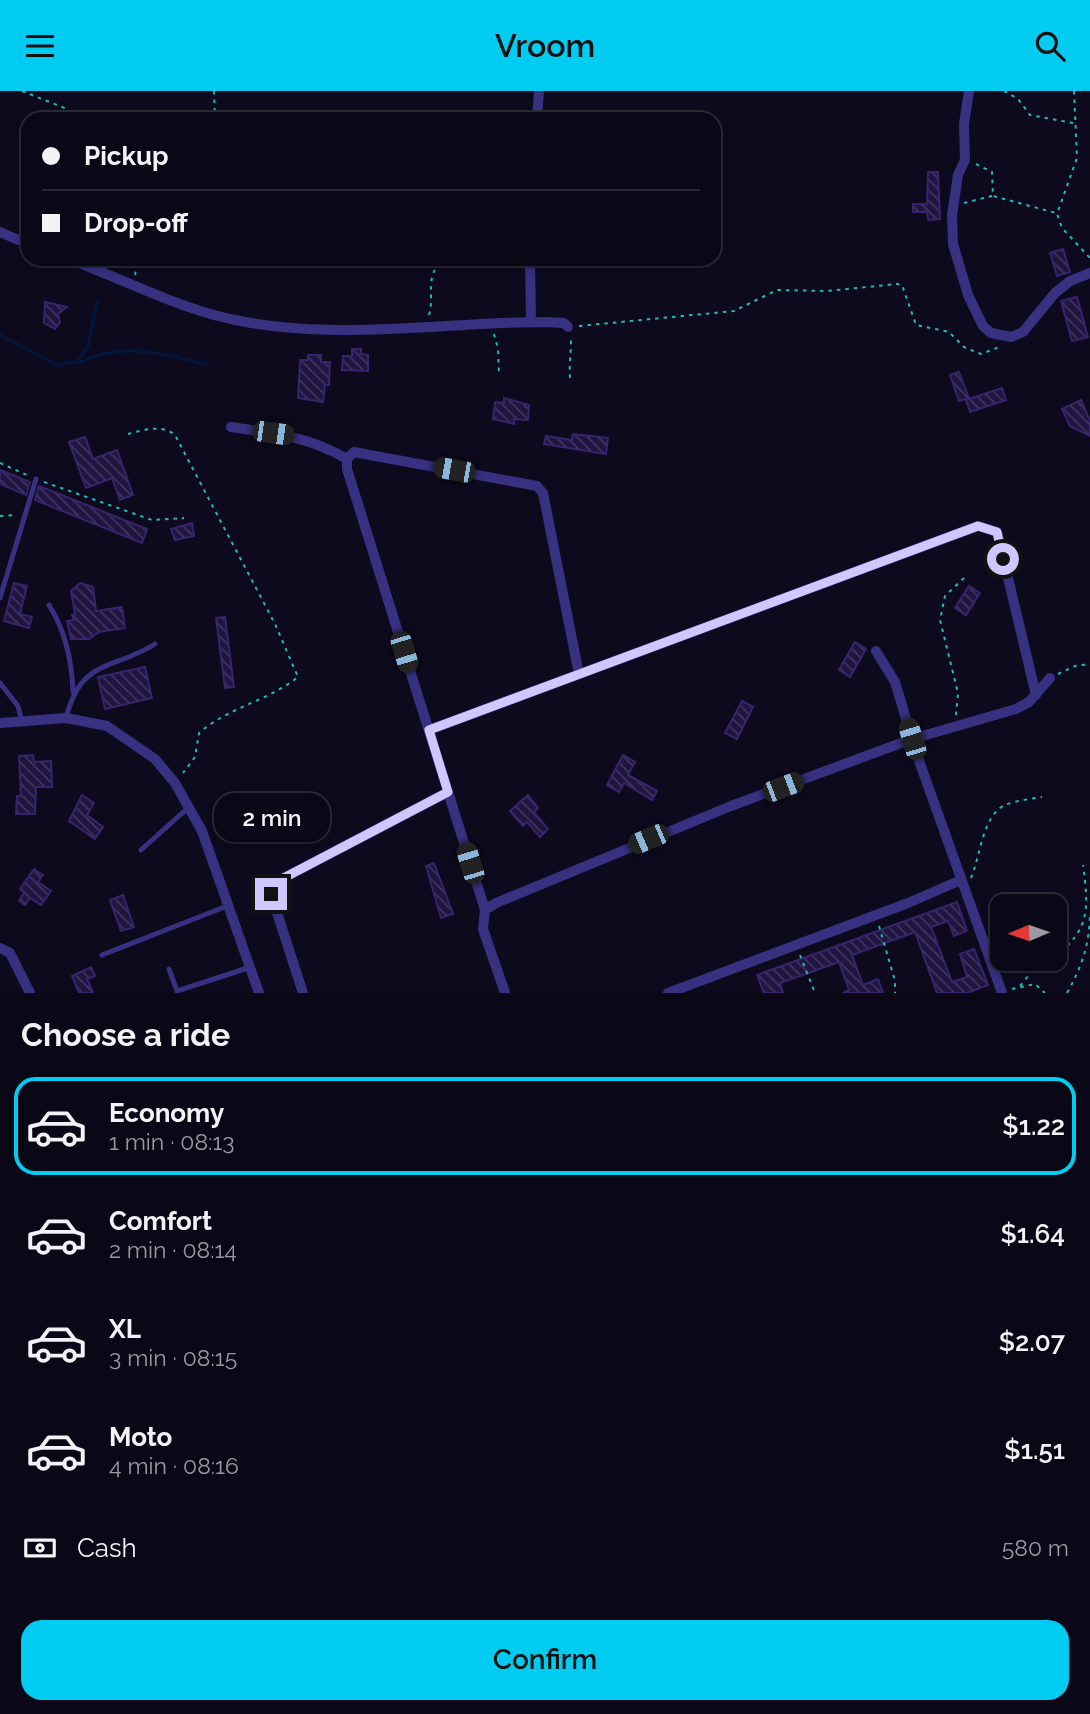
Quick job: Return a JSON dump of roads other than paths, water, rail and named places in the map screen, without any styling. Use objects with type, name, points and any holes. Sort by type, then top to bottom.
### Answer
[{"type":"street","points":[[538,112],[539,91]]},
{"type":"street","points":[[969,91],[964,124],[965,160],[958,176],[953,206],[953,244],[983,326],[991,333],[1010,337],[1023,333],[1055,293],[1070,281],[1090,273]]},
{"type":"street","points":[[0,232],[21,241]]},
{"type":"street","points":[[86,266],[216,315],[280,326],[345,329],[531,322],[564,323],[568,327]]},
{"type":"street","points":[[530,266],[531,322]]},
{"type":"street","points":[[231,428],[294,436],[324,445],[347,459]]},
{"type":"street","points":[[505,993],[483,929],[485,910],[347,469],[347,459],[354,452],[537,486],[543,493],[579,674]]},
{"type":"street","points":[[429,730],[978,526],[997,532],[1036,695]]},
{"type":"street","points":[[876,651],[895,682],[962,886],[1002,993]]},
{"type":"street","points":[[485,910],[648,839],[912,739],[1016,709],[1036,695],[1050,678]]},
{"type":"street","points":[[0,723],[66,717],[107,726],[155,759],[175,783],[202,831],[259,993]]},
{"type":"street","points":[[303,993],[271,888],[276,882],[448,792]]},
{"type":"street","points":[[668,993],[875,915],[962,886]]},
{"type":"street","points":[[0,948],[10,953],[30,993]]},
{"type":"lane","points":[[0,598],[36,479]]},
{"type":"lane","points":[[49,605],[59,620],[72,665],[73,692],[66,717]]},
{"type":"lane","points":[[73,692],[92,671],[139,654],[156,644]]},
{"type":"lane","points":[[0,683],[18,706],[22,722]]},
{"type":"lane","points":[[141,850],[189,807]]},
{"type":"lane","points":[[102,955],[230,905]]},
{"type":"lane","points":[[169,969],[177,991],[251,967]]},
{"type":"waterway","points":[[0,335],[57,365],[77,362],[88,346],[97,303]]},
{"type":"waterway","points":[[79,362],[113,352],[143,351],[206,364]]}]
